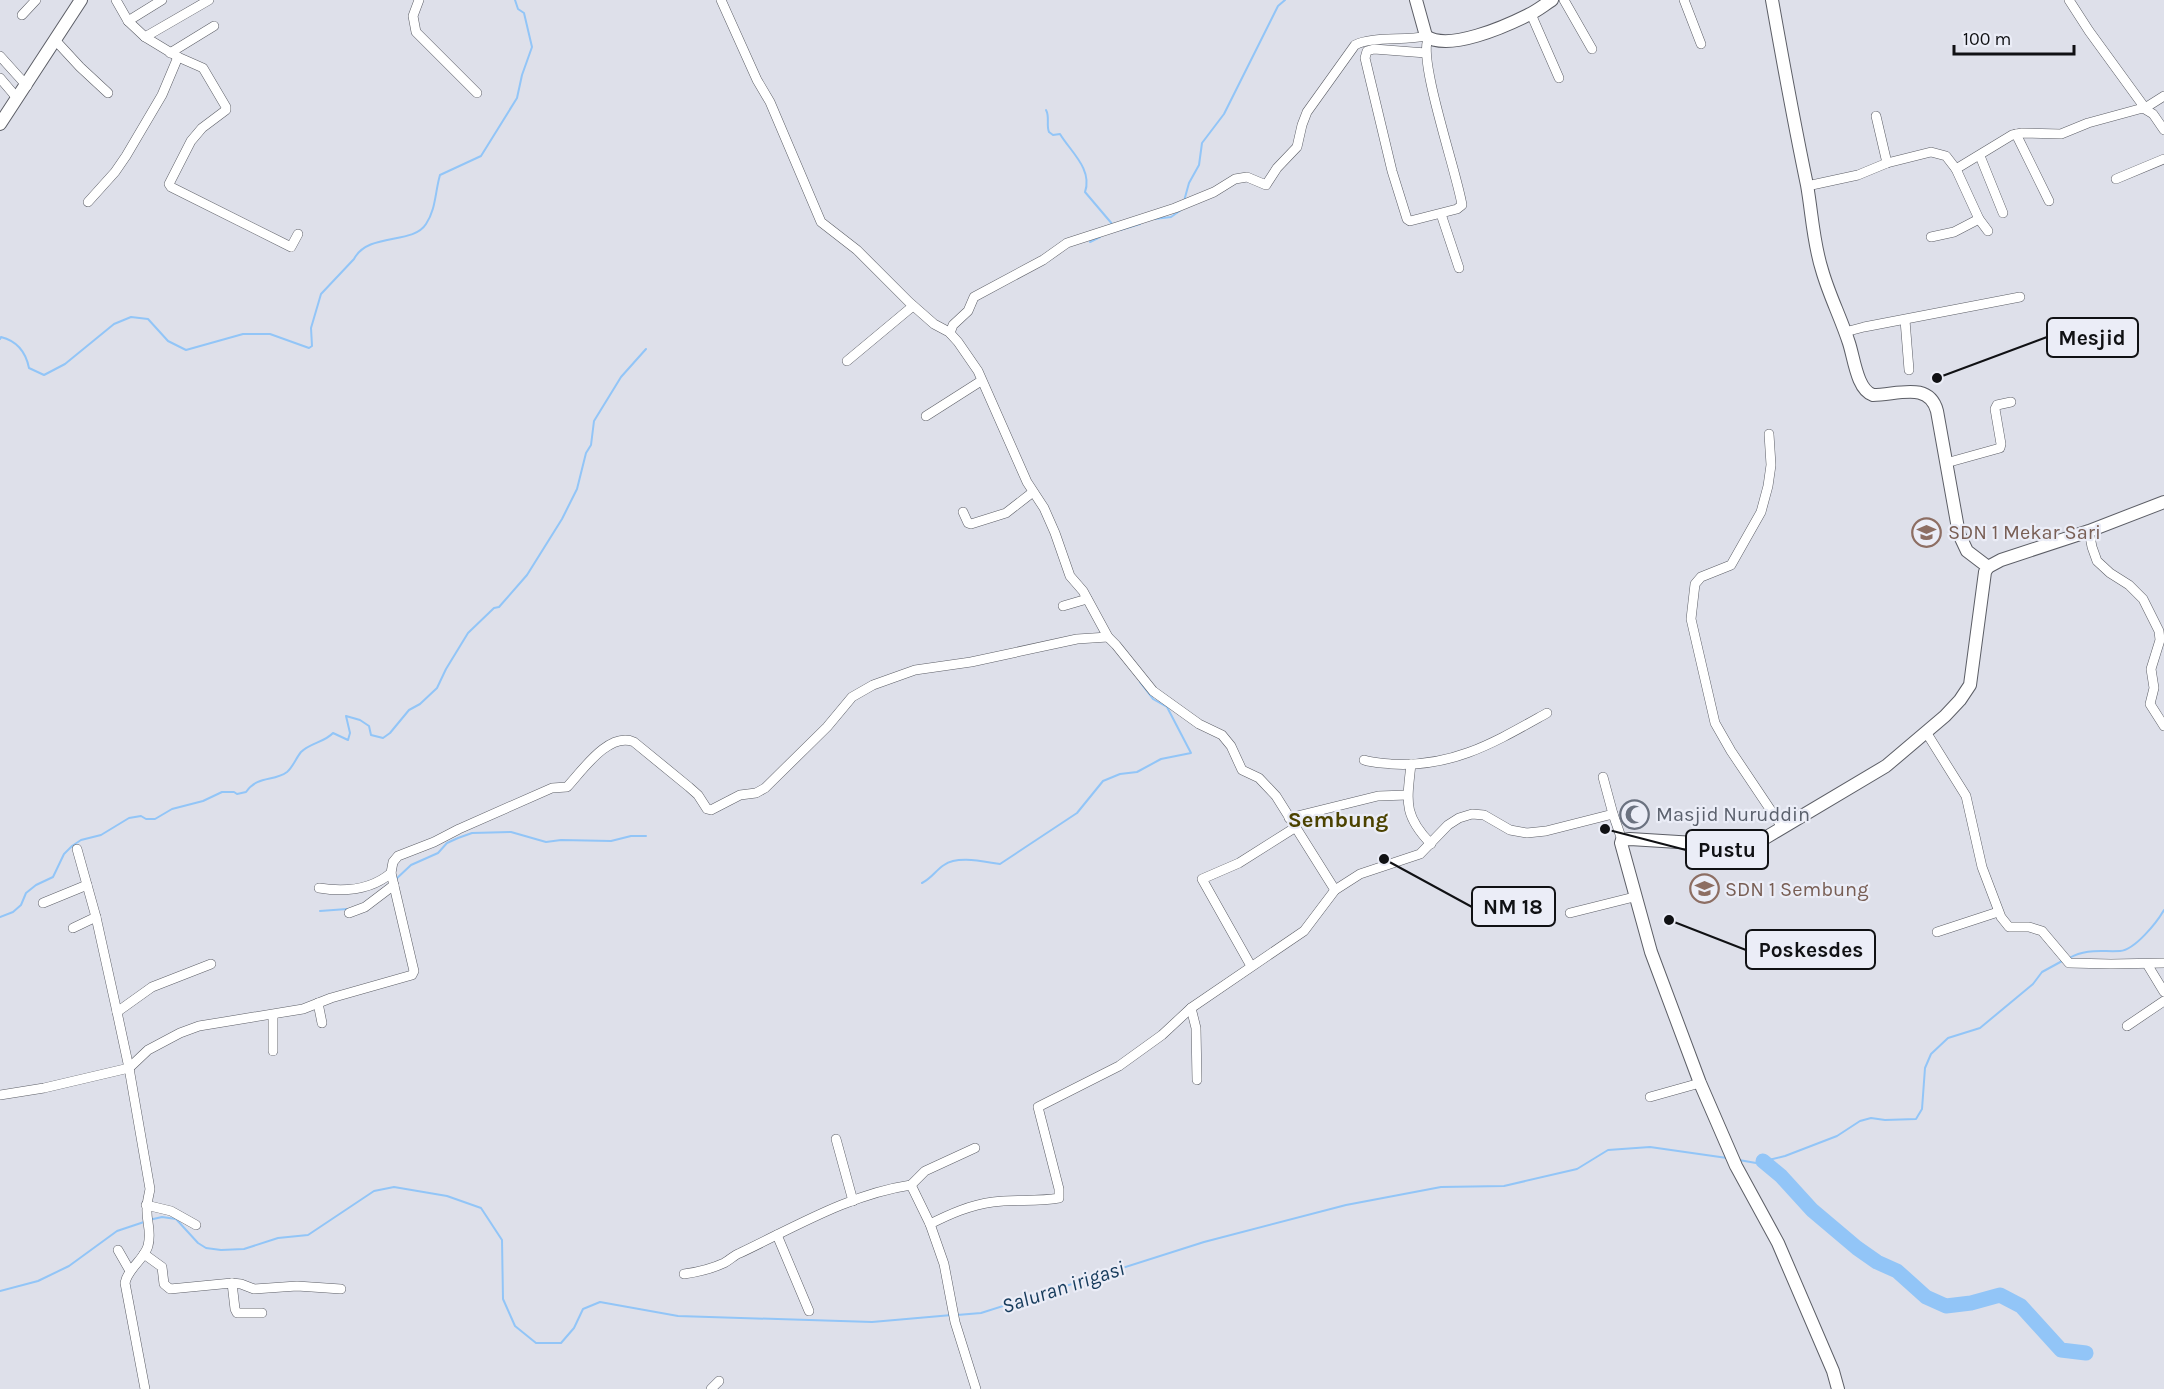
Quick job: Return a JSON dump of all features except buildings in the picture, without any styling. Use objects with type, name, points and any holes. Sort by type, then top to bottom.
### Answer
[{"type":"street","points":[[22,15],[36,0]]},
{"type":"street","points":[[0,124],[27,86],[81,0]]},
{"type":"street","points":[[116,0],[128,21],[145,37],[174,55],[203,68],[226,109],[202,128],[191,141],[169,184],[171,187],[291,247],[298,234]]},
{"type":"street","points":[[128,21],[162,0]]},
{"type":"street","points":[[145,37],[209,0]]},
{"type":"street","points":[[419,0],[412,16],[416,32],[477,93]]},
{"type":"street","points":[[722,0],[770,102],[821,222],[857,250],[913,306],[934,324],[950,333],[978,371],[1027,482],[1044,508],[1070,576],[1087,599],[1108,637],[1153,691],[1192,720],[1218,732],[1225,738],[1242,770],[1266,783],[1335,890]]},
{"type":"street","points":[[1416,0],[1427,38],[1426,53],[1450,164],[1462,203],[1457,209],[1412,221],[1407,219],[1392,171],[1365,58],[1367,51],[1374,49],[1426,53]]},
{"type":"street","points":[[950,333],[953,325],[968,311],[974,297],[1043,260],[1067,243],[1175,208],[1214,192],[1235,179],[1247,177],[1266,185],[1277,168],[1298,147],[1307,112],[1355,45],[1364,41],[1427,38],[1441,42],[1459,41],[1530,14],[1552,0]]},
{"type":"street","points":[[1564,0],[1592,49]]},
{"type":"street","points":[[1684,0],[1701,44]]},
{"type":"street","points":[[1772,0],[1807,186],[1814,239],[1822,271],[1845,332],[1862,387],[1868,393],[1880,395],[1921,393],[1929,395],[1932,399],[1937,411],[1963,543],[1967,551],[1988,567]]},
{"type":"street","points":[[2069,0],[2145,108],[2153,114],[2164,130]]},
{"type":"street","points":[[1530,14],[1559,78]]},
{"type":"street","points":[[88,202],[115,172],[162,95],[174,55],[214,26]]},
{"type":"street","points":[[56,41],[108,93]]},
{"type":"street","points":[[0,57],[27,86]]},
{"type":"street","points":[[0,78],[17,98]]},
{"type":"street","points":[[1956,170],[1998,142],[2016,134],[2061,134],[2088,123],[2145,108],[2164,96]]},
{"type":"street","points":[[1876,116],[1887,164]]},
{"type":"street","points":[[2016,134],[2049,201]]},
{"type":"street","points":[[1807,186],[1858,175],[1931,152],[1946,156],[1956,170],[1979,219],[1988,231]]},
{"type":"street","points":[[1980,156],[2002,213]]},
{"type":"street","points":[[2116,179],[2164,159]]},
{"type":"street","points":[[1441,214],[1459,268]]},
{"type":"street","points":[[1931,237],[1954,232],[1979,219]]},
{"type":"street","points":[[1845,332],[2020,297]]},
{"type":"street","points":[[847,361],[913,306]]},
{"type":"street","points":[[1905,320],[1909,370]]},
{"type":"street","points":[[927,416],[981,381]]},
{"type":"street","points":[[1946,463],[2000,448],[1995,409],[1997,405],[2011,402]]},
{"type":"street","points":[[1770,434],[1772,465],[1761,512],[1731,565],[1706,575],[1695,584],[1691,619],[1715,723],[1782,827]]},
{"type":"street","points":[[963,512],[971,524],[1006,513],[1033,492]]},
{"type":"street","points":[[1622,840],[1743,846],[1758,841],[1886,766],[1960,700],[1970,685],[1985,572],[1988,567],[2001,560],[2089,531],[2164,502]]},
{"type":"street","points":[[2089,531],[2097,561],[2129,585],[2143,599],[2159,631],[2160,640],[2151,669],[2154,688],[2150,704],[2164,726]]},
{"type":"street","points":[[1063,606],[1087,599]]},
{"type":"street","points":[[0,1095],[44,1088],[129,1068],[148,1050],[199,1026],[303,1009],[414,973],[392,873],[393,862],[398,856],[435,842],[552,788],[564,789],[594,758],[617,741],[634,742],[689,788],[707,809],[711,810],[740,795],[756,793],[765,788],[827,728],[852,697],[873,685],[915,670],[971,662],[1077,639],[1108,637]]},
{"type":"street","points":[[1364,760],[1411,764],[1434,762],[1465,755],[1547,713]]},
{"type":"street","points":[[1926,732],[1966,796],[1982,867],[1998,912],[2008,927],[2029,927],[2042,931],[2052,940],[2060,955],[2068,963],[2164,963]]},
{"type":"street","points":[[1411,764],[1407,795],[1413,824],[1431,844]]},
{"type":"street","points":[[1603,777],[1622,840],[1621,848],[1634,897],[1651,952],[1700,1083],[1730,1154],[1778,1243],[1833,1371],[1838,1389]]},
{"type":"street","points":[[1289,818],[1378,796],[1407,795]]},
{"type":"street","points":[[930,1224],[977,1205],[1059,1198],[1059,1189],[1038,1107],[1119,1066],[1162,1035],[1191,1008],[1304,931],[1335,890],[1360,874],[1420,854],[1454,821],[1472,814],[1484,815],[1510,830],[1527,833],[1546,831],[1613,814]]},
{"type":"street","points":[[1251,966],[1202,879],[1239,863],[1296,827]]},
{"type":"street","points":[[77,849],[96,916],[117,1012],[149,1180],[150,1235],[144,1254],[126,1279],[145,1389]]},
{"type":"street","points":[[319,888],[337,891],[357,889],[381,881],[392,873]]},
{"type":"street","points":[[43,903],[87,885]]},
{"type":"street","points":[[349,913],[364,906],[394,885]]},
{"type":"street","points":[[1570,913],[1634,897]]},
{"type":"street","points":[[1937,932],[1998,912]]},
{"type":"street","points":[[73,928],[96,916]]},
{"type":"street","points":[[117,1012],[152,987],[211,964]]},
{"type":"street","points":[[2147,964],[2164,992]]},
{"type":"street","points":[[2127,1026],[2164,1001]]},
{"type":"street","points":[[318,1003],[322,1023]]},
{"type":"street","points":[[1191,1008],[1196,1028],[1197,1080]]},
{"type":"street","points":[[273,1015],[273,1051]]},
{"type":"street","points":[[1650,1097],[1700,1083]]},
{"type":"street","points":[[836,1139],[853,1202]]},
{"type":"street","points":[[684,1274],[718,1265],[824,1211],[895,1187],[911,1185],[926,1171],[975,1148]]},
{"type":"street","points":[[911,1185],[930,1224],[944,1264],[954,1318],[976,1389]]},
{"type":"street","points":[[148,1213],[171,1212],[196,1225]]},
{"type":"street","points":[[777,1235],[809,1311]]},
{"type":"street","points":[[118,1250],[130,1271]]},
{"type":"street","points":[[144,1254],[162,1267],[164,1284],[170,1289],[232,1283],[254,1289],[297,1286],[341,1289]]},
{"type":"street","points":[[232,1283],[237,1313],[262,1313]]},
{"type":"street","points":[[711,1389],[719,1381]]},
{"type":"waterway","points":[[0,339],[1,337],[7,339],[16,345],[26,357],[29,368],[44,375],[65,364],[114,324],[131,317],[148,319],[168,341],[186,350],[243,334],[270,334],[309,348],[312,346],[311,328],[321,294],[369,245],[411,235],[420,230],[432,212],[440,175],[481,156],[517,98],[532,47],[524,13],[518,9],[515,0]]},
{"type":"waterway","points":[[1184,201],[1189,183],[1199,165],[1202,143],[1224,114],[1278,6],[1285,0]]},
{"type":"waterway","points":[[1046,110],[1049,132],[1053,135],[1060,134],[1079,161],[1086,176],[1085,192],[1113,225]]},
{"type":"waterway","points":[[1154,219],[1171,217],[1181,210]]},
{"type":"waterway","points":[[1120,230],[1140,224]]},
{"type":"waterway","points":[[1090,242],[1100,237]]},
{"type":"waterway","points":[[0,917],[13,912],[21,905],[26,893],[36,885],[53,877],[64,854],[81,840],[101,835],[129,818],[141,816],[146,819],[155,819],[172,809],[203,801],[222,792],[237,794],[246,792],[256,783],[287,772],[301,752],[333,733],[348,740],[350,733],[346,716],[360,720],[369,726],[371,735],[383,738],[390,733],[409,710],[420,704],[437,688],[468,633],[494,608],[499,607],[527,575],[562,519],[577,489],[586,453],[591,445],[594,421],[621,377],[646,349]]},
{"type":"waterway","points":[[922,883],[944,865],[957,860],[1000,864],[1077,813],[1103,781],[1120,774],[1137,772],[1161,759],[1191,753],[1167,707],[1153,699],[1140,682]]},
{"type":"waterway","points":[[395,880],[411,865],[438,853],[447,843],[472,833],[511,832],[546,842],[611,841],[631,836],[646,836]]},
{"type":"waterway","points":[[320,911],[347,909]]},
{"type":"waterway","name":"Saluran irigasi","points":[[2069,958],[2088,952],[2120,951],[2132,946],[2145,935],[2164,910]]},
{"type":"waterway","name":"Saluran irigasi","points":[[1739,1160],[1756,1163],[1785,1156],[1837,1136],[1860,1121],[1871,1118],[1916,1119],[1922,1109],[1925,1068],[1931,1054],[1948,1038],[1980,1028],[2033,984],[2042,972],[2064,960]]},
{"type":"waterway","name":"Saluran irigasi","points":[[957,1315],[981,1313],[1204,1242],[1346,1205],[1441,1187],[1504,1186],[1577,1169],[1608,1150],[1650,1147],[1727,1158]]},
{"type":"waterway","points":[[1763,1161],[1781,1176],[1812,1210],[1857,1248],[1877,1262],[1897,1271],[1926,1297],[1946,1306],[1971,1303],[2000,1295],[2021,1306],[2061,1350],[2086,1353]]},
{"type":"waterway","name":"Saluran irigasi","points":[[149,1220],[162,1217],[176,1219],[198,1243],[206,1248],[244,1249],[278,1238],[308,1235],[374,1191],[394,1187],[447,1196],[481,1208],[502,1240],[503,1299],[515,1326],[536,1343],[561,1343],[574,1328],[583,1309],[600,1302],[678,1316],[872,1322],[952,1315]]},
{"type":"waterway","name":"Saluran irigasi","points":[[0,1291],[38,1281],[69,1266],[117,1231],[144,1222]]},
{"type":"place","name":"Mesjid","points":[[1937,378]]},
{"type":"place","name":"SDN 1 Mekar Sari","points":[[1927,532]]},
{"type":"place","name":"Masjid Nuruddin","points":[[1635,814]]},
{"type":"place","name":"Pustu","points":[[1605,829]]},
{"type":"place","name":"NM 18","points":[[1384,859]]},
{"type":"place","name":"SDN 1 Sembung","points":[[1704,889]]},
{"type":"place","name":"Poskesdes","points":[[1669,920]]},
{"type":"district","name":"Sembung","points":[[1338,819]]}]
